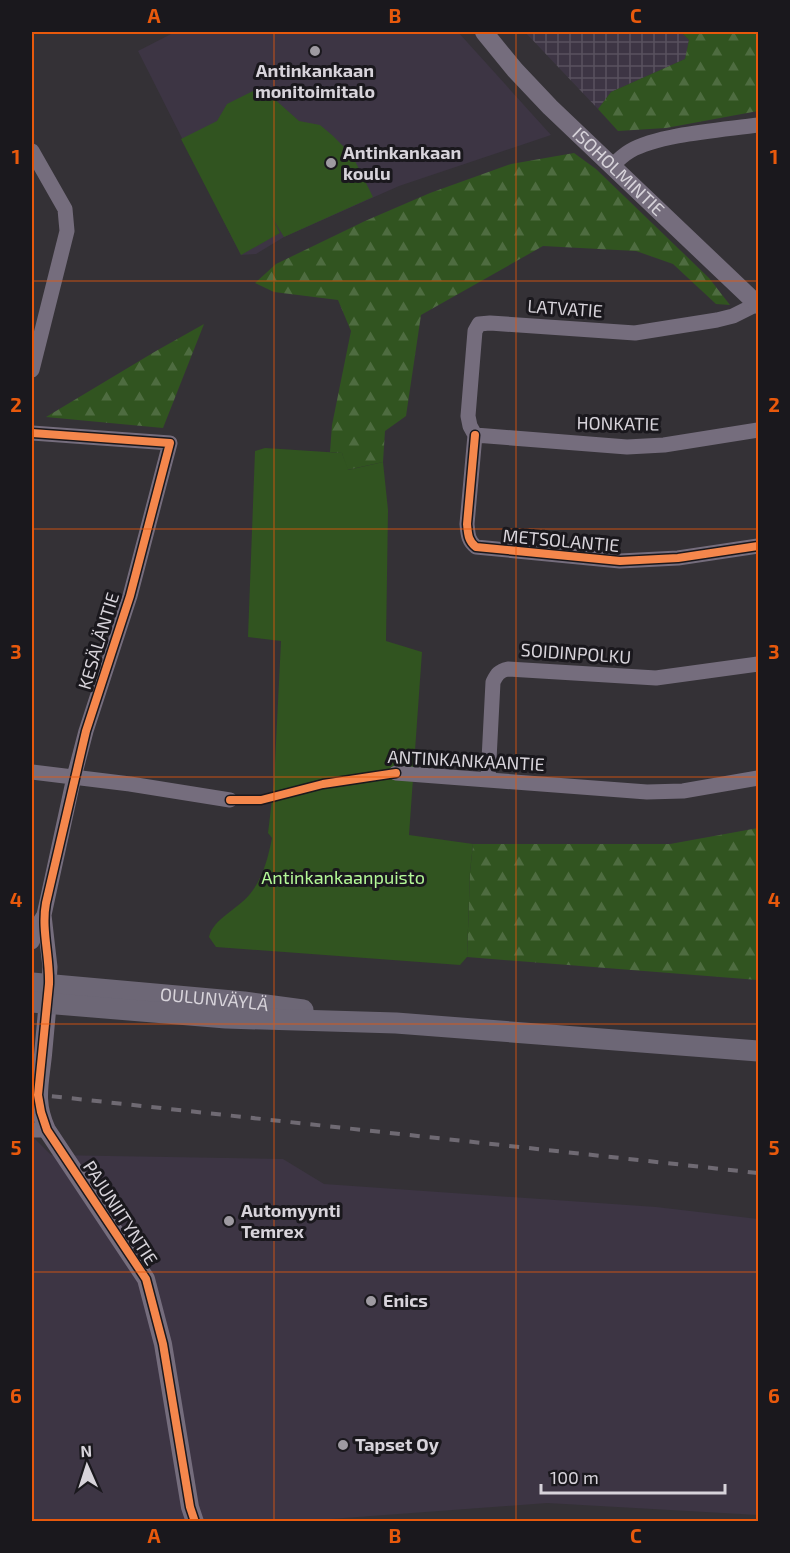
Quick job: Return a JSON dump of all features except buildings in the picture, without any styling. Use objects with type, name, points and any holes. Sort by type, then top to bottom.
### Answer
[{"type":"main road","name":"OULUNVÄYLÄ","points":[[40,993],[244,1002],[396,1023],[759,1051]]},
{"type":"street","name":"ISOHOLMINTIE","points":[[484,32],[550,107],[758,304]]},
{"type":"street","points":[[612,166],[628,152],[652,142],[759,125]]},
{"type":"street","points":[[32,151],[65,209],[67,231],[32,370]]},
{"type":"street","name":"LATVATIE","points":[[475,435],[468,416],[475,331],[479,324],[635,333],[717,320],[733,316],[758,304]]},
{"type":"street","name":"HONKATIE","points":[[475,435],[627,447],[664,445],[759,430]]},
{"type":"street","name":"KESÄLÄNTIE","points":[[32,433],[170,443],[130,596],[86,731],[32,942]]},
{"type":"street","name":"METSOLANTIE","points":[[475,435],[467,524],[468,536],[476,548],[620,561],[678,558],[759,546]]},
{"type":"street","name":"SOIDINPOLKU","points":[[488,779],[493,682],[497,673],[502,670],[656,678],[759,664]]},
{"type":"street","points":[[32,772],[230,800]]},
{"type":"street","name":"ANTINKANKAANTIE","points":[[396,774],[647,792],[683,791],[759,778]]},
{"type":"street","name":"KESÄLÄNTIE","points":[[40,906],[50,967],[40,993]]},
{"type":"street","name":"PAJUNIITYNTIE","points":[[40,993],[39,1130],[146,1279],[163,1344],[191,1517]]},
{"type":"street","name":"PAJUNIITYNTIE","points":[[32,1065],[38,1084]]},
{"type":"shaded area","name":"Antinkankaan koulu","points":[[175,32],[458,32],[551,135],[399,186],[284,237],[256,254],[241,255],[138,51]]},
{"type":"shaded area","points":[[525,32],[681,32],[689,40],[685,59],[611,92],[598,109]]},
{"type":"shaded area","points":[[32,1136],[51,1155],[283,1159],[324,1184],[656,1207],[758,1219],[758,1515],[547,1503],[290,1522],[32,1521]]},
{"type":"green space","points":[[681,32],[758,32],[758,111],[666,128],[618,131],[598,109],[611,92],[685,59],[689,40]]},
{"type":"green space","points":[[261,87],[299,121],[320,125],[332,135],[352,155],[373,197],[284,237],[271,216],[280,233],[241,255],[181,139],[217,121],[227,104]]},
{"type":"green space","points":[[574,153],[596,169],[709,278],[730,305],[716,304],[673,264],[636,251],[543,246],[421,315],[406,416],[385,431],[383,462],[347,470],[342,453],[330,452],[332,425],[351,331],[338,300],[274,292],[255,283],[276,264],[430,193],[511,164]]},
{"type":"green space","points":[[204,324],[163,428],[46,417],[156,351]]},
{"type":"green space","name":"Antinkankaanpuisto","points":[[265,448],[342,453],[348,470],[383,462],[388,510],[386,641],[422,652],[409,835],[473,844],[467,957],[460,965],[216,947],[209,937],[215,925],[255,888],[264,868],[272,838],[268,833],[274,783],[281,641],[248,637],[255,451]]},
{"type":"green space","points":[[758,828],[758,980],[467,957],[473,844],[670,844]]},
{"type":"railway","points":[[32,1094],[758,1173]]},
{"type":"cycle path","points":[[32,433],[170,443],[130,596],[86,731],[46,903],[44,923],[49,984],[38,1095],[47,1130],[146,1279],[163,1344],[190,1507],[195,1522]]},
{"type":"cycle path","points":[[475,435],[467,524],[470,540],[476,547],[620,561],[678,558],[758,546]]},
{"type":"cycle path","points":[[230,800],[261,800],[323,784],[396,773]]},
{"type":"place","name":"Antinkankaan monitoimitalo","points":[[315,51]]},
{"type":"place","name":"Antinkankaan koulu","points":[[331,163]]},
{"type":"place","name":"Automyynti Temrex","points":[[229,1221]]},
{"type":"place","name":"Enics","points":[[371,1301]]},
{"type":"place","name":"Tapset Oy","points":[[343,1445]]}]
